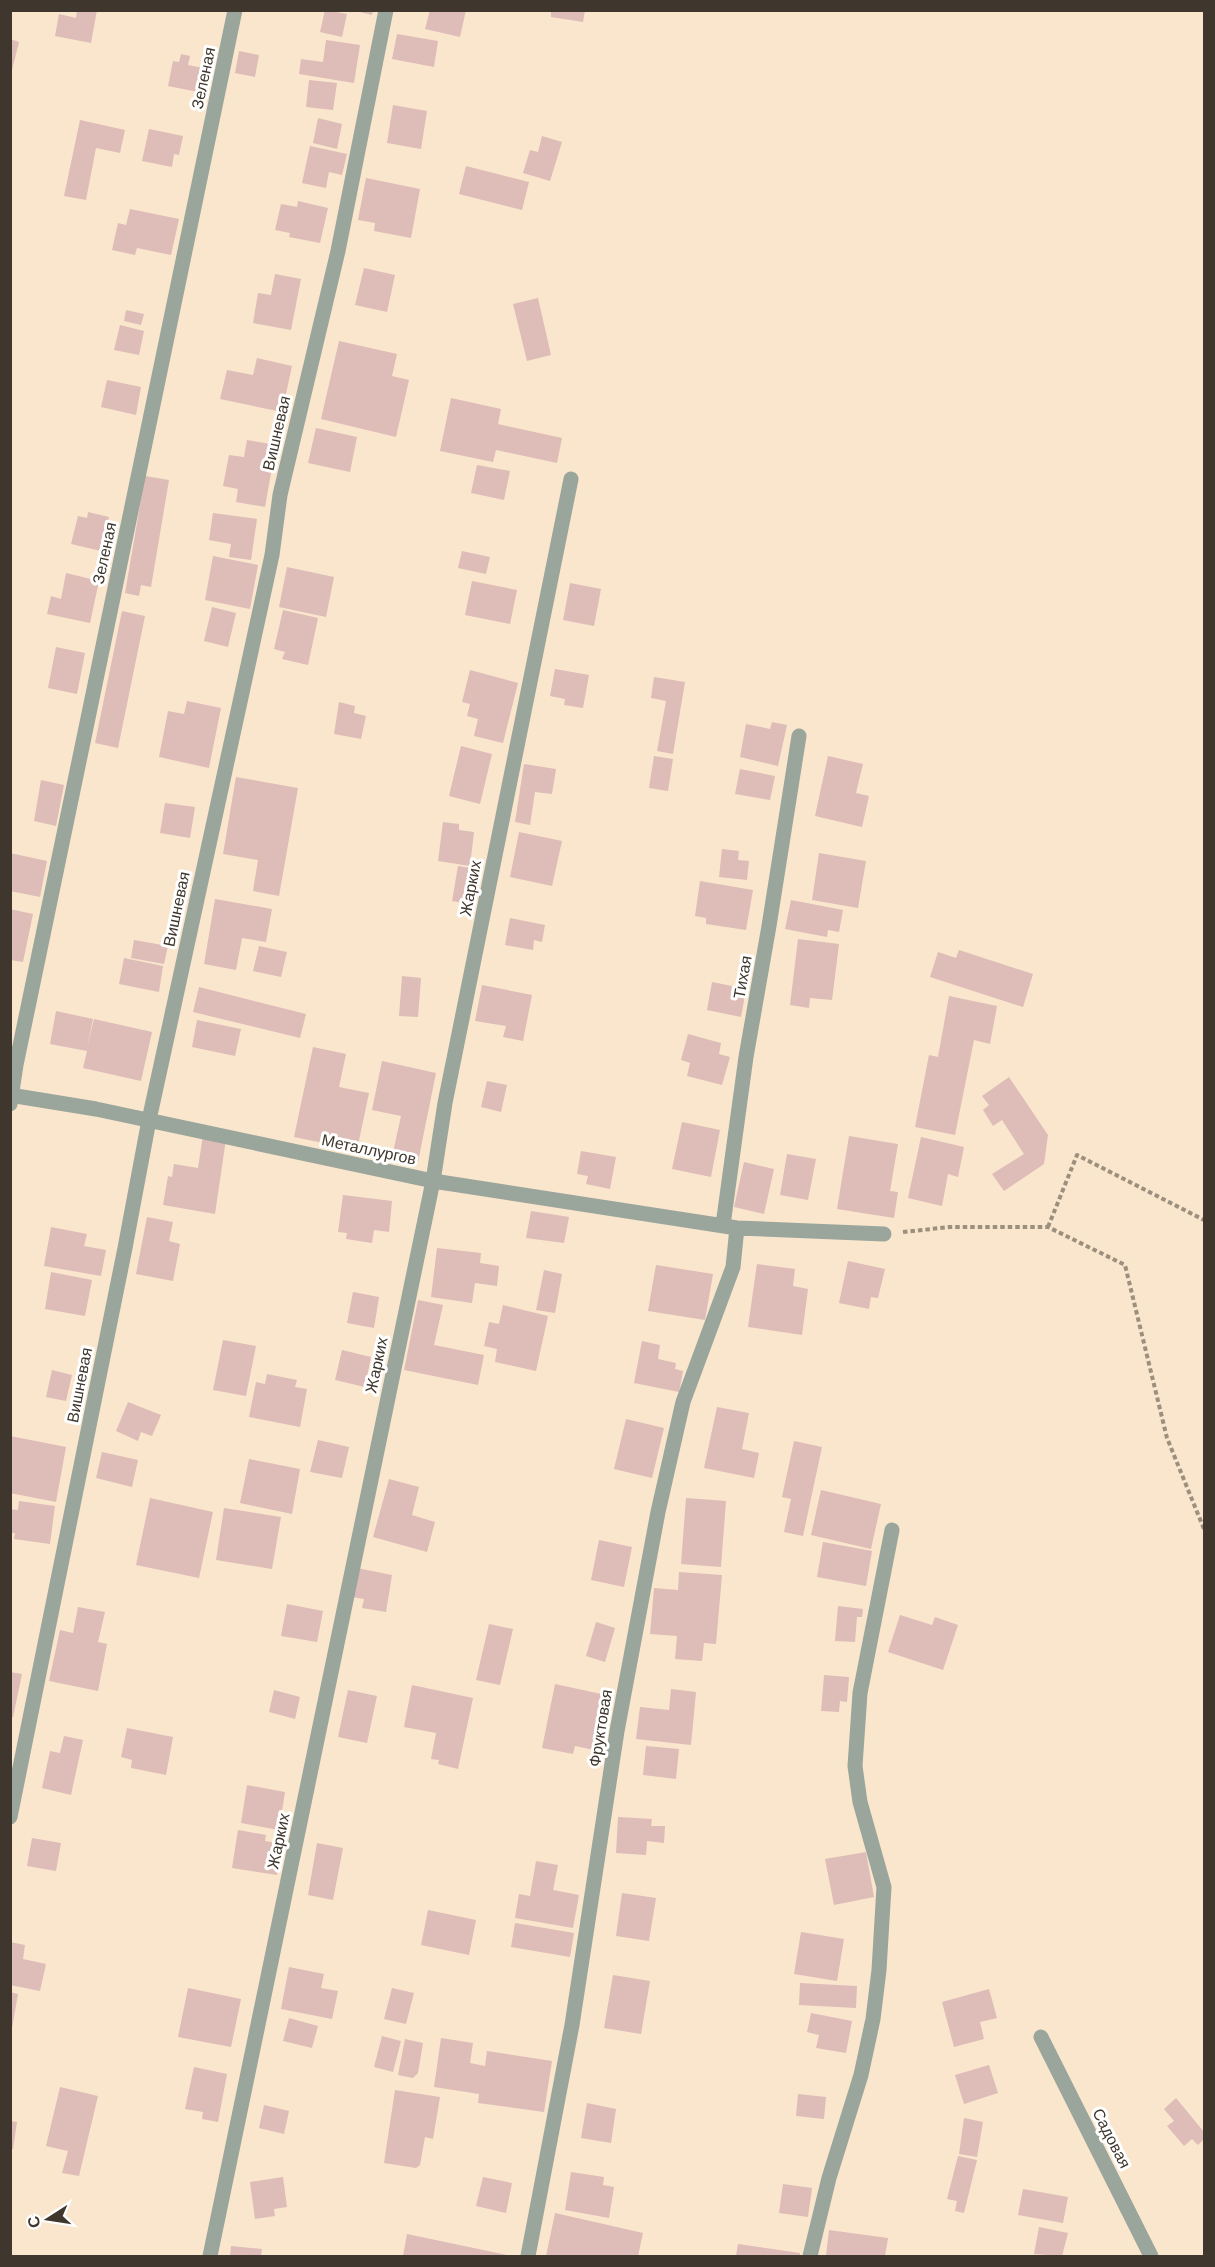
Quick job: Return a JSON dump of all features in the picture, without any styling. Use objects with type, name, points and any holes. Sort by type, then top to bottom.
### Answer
[{"type":"street","name":"Зеленая","points":[[11,1098],[46,915],[235,10]]},
{"type":"street","name":"Вишневая","points":[[10,1817],[149,1120],[272,555],[280,495],[338,251],[386,10]]},
{"type":"street","name":"Жарких","points":[[210,2256],[433,1181],[447,1091],[571,479]]},
{"type":"street","name":"Тихая","points":[[730,1227],[744,1068],[799,736]]},
{"type":"street","name":"Металлургов","points":[[11,1098],[149,1120],[433,1181],[730,1227],[885,1234]]},
{"type":"street","name":"Фруктовая","points":[[528,2256],[572,2025],[617,1731],[658,1512],[683,1402],[733,1267],[730,1227]]},
{"type":"street","points":[[810,2256],[829,2178],[861,2075],[877,1989],[884,1887],[860,1802],[855,1766],[860,1693],[892,1530]]},
{"type":"street","name":"Садовая","points":[[1041,2037],[1151,2256]]},
{"type":"path","points":[[1047,1227],[1077,1155],[1204,1220]]},
{"type":"path","points":[[885,1234],[951,1227],[1047,1227],[1125,1265],[1167,1438],[1204,1529]]},
{"type":"building","points":[[77,10],[97,10],[91,43],[55,36],[59,14],[76,18]]},
{"type":"building","points":[[325,10],[347,14],[342,37],[320,32]]},
{"type":"building","points":[[352,10],[373,10],[372,15]]},
{"type":"building","points":[[430,10],[466,10],[460,37],[425,29]]},
{"type":"building","points":[[551,10],[585,10],[583,22],[551,17]]},
{"type":"building","points":[[397,34],[438,41],[434,67],[392,59]]},
{"type":"building","points":[[10,39],[19,42],[11,74],[10,74]]},
{"type":"building","points":[[326,40],[360,45],[354,83],[299,74],[301,59],[323,62]]},
{"type":"building","points":[[239,51],[259,55],[255,77],[235,73]]},
{"type":"building","points":[[181,54],[190,56],[188,65],[203,68],[198,92],[168,86],[173,61],[179,62]]},
{"type":"building","points":[[309,80],[337,83],[333,110],[306,107]]},
{"type":"building","points":[[393,105],[427,111],[421,149],[387,143]]},
{"type":"building","points":[[318,118],[342,124],[337,149],[313,143]]},
{"type":"building","points":[[80,120],[125,130],[120,153],[96,148],[86,200],[64,196]]},
{"type":"building","points":[[149,129],[183,136],[179,155],[174,154],[172,167],[142,161]]},
{"type":"building","points":[[542,136],[562,142],[550,181],[523,173],[530,150],[538,152]]},
{"type":"building","points":[[310,146],[347,154],[342,175],[329,172],[326,188],[302,183]]},
{"type":"building","points":[[466,166],[529,182],[522,210],[459,194]]},
{"type":"building","points":[[366,178],[420,189],[411,238],[374,231],[375,223],[358,220]]},
{"type":"building","points":[[298,201],[328,208],[320,243],[289,237],[290,233],[275,230],[281,204],[297,207]]},
{"type":"building","points":[[130,209],[179,219],[171,255],[137,248],[135,255],[112,250],[118,223],[126,225]]},
{"type":"building","points":[[364,268],[395,275],[387,312],[355,305]]},
{"type":"building","points":[[275,274],[301,279],[291,330],[253,323],[258,293],[271,295]]},
{"type":"building","points":[[538,298],[551,355],[527,361],[513,304]]},
{"type":"building","points":[[126,310],[144,314],[141,325],[124,321]]},
{"type":"building","points":[[120,325],[144,331],[139,355],[114,350]]},
{"type":"building","points":[[339,341],[397,354],[392,376],[409,380],[396,437],[321,419]]},
{"type":"building","points":[[257,358],[292,366],[282,412],[220,399],[227,370],[253,375]]},
{"type":"building","points":[[107,380],[141,387],[136,415],[101,407]]},
{"type":"building","points":[[451,398],[501,409],[498,424],[562,438],[557,463],[496,450],[493,462],[440,451]]},
{"type":"building","points":[[316,428],[357,437],[350,472],[308,463]]},
{"type":"building","points":[[247,440],[276,445],[265,507],[236,502],[238,489],[223,486],[229,455],[244,457]]},
{"type":"building","points":[[477,465],[510,471],[504,500],[471,493]]},
{"type":"building","points":[[145,476],[169,480],[151,587],[141,585],[139,596],[125,593]]},
{"type":"building","points":[[88,512],[109,517],[101,551],[71,544],[78,516],[87,518]]},
{"type":"building","points":[[213,513],[257,519],[251,560],[229,557],[231,544],[209,540]]},
{"type":"building","points":[[462,551],[490,557],[486,574],[458,568]]},
{"type":"building","points":[[213,556],[258,565],[250,609],[205,600]]},
{"type":"building","points":[[287,567],[334,577],[326,617],[279,607]]},
{"type":"building","points":[[66,573],[99,581],[90,623],[47,614],[51,596],[61,599]]},
{"type":"building","points":[[472,581],[517,590],[510,624],[465,615]]},
{"type":"building","points":[[570,583],[601,589],[594,626],[563,620]]},
{"type":"building","points":[[212,607],[236,613],[228,647],[204,641]]},
{"type":"building","points":[[283,610],[318,618],[308,665],[282,659],[285,652],[274,649]]},
{"type":"building","points":[[122,611],[145,616],[118,748],[95,743]]},
{"type":"building","points":[[56,647],[85,653],[77,694],[48,688]]},
{"type":"building","points":[[555,669],[589,675],[583,708],[564,705],[565,699],[550,696]]},
{"type":"building","points":[[470,670],[518,683],[503,743],[474,736],[478,719],[467,716],[470,704],[462,702]]},
{"type":"building","points":[[654,677],[685,682],[673,754],[657,751],[666,701],[651,698]]},
{"type":"building","points":[[187,701],[221,708],[209,768],[159,757],[168,711],[184,714]]},
{"type":"building","points":[[339,702],[355,706],[354,713],[366,716],[361,739],[334,734]]},
{"type":"building","points":[[772,722],[787,725],[778,766],[740,757],[746,724],[770,729]]},
{"type":"building","points":[[461,746],[492,754],[480,804],[449,796]]},
{"type":"building","points":[[654,756],[673,759],[668,791],[649,788]]},
{"type":"building","points":[[828,756],[863,764],[856,793],[869,796],[862,827],[815,816]]},
{"type":"building","points":[[524,764],[556,769],[552,794],[535,792],[530,825],[515,822]]},
{"type":"building","points":[[740,769],[775,776],[770,800],[735,794]]},
{"type":"building","points":[[236,777],[298,788],[279,896],[253,891],[258,860],[223,854]]},
{"type":"building","points":[[41,780],[64,785],[56,826],[34,821]]},
{"type":"building","points":[[165,803],[195,807],[190,838],[160,833]]},
{"type":"building","points":[[443,822],[459,824],[459,830],[474,832],[470,866],[438,861]]},
{"type":"building","points":[[519,832],[562,841],[552,886],[510,877]]},
{"type":"building","points":[[722,849],[739,851],[738,860],[749,861],[747,880],[719,877]]},
{"type":"building","points":[[10,853],[47,861],[40,897],[10,891]]},
{"type":"building","points":[[819,853],[866,861],[858,908],[812,900]]},
{"type":"building","points":[[458,866],[476,869],[471,904],[452,901]]},
{"type":"building","points":[[700,881],[753,890],[746,930],[706,924],[706,918],[695,916]]},
{"type":"building","points":[[215,899],[272,909],[266,942],[242,938],[236,970],[204,964]]},
{"type":"building","points":[[791,900],[843,910],[839,932],[828,930],[827,937],[785,929]]},
{"type":"building","points":[[10,909],[33,914],[23,962],[10,960]]},
{"type":"building","points":[[510,918],[545,925],[542,942],[534,940],[533,950],[505,945]]},
{"type":"building","points":[[798,939],[839,944],[832,1000],[810,998],[809,1008],[790,1005]]},
{"type":"building","points":[[134,940],[168,946],[164,964],[131,958]]},
{"type":"building","points":[[259,946],[287,952],[281,977],[253,971]]},
{"type":"building","points":[[959,950],[1033,974],[1023,1007],[930,977],[938,952],[956,958]]},
{"type":"building","points":[[124,958],[163,966],[159,992],[119,984]]},
{"type":"building","points":[[402,976],[421,978],[418,1017],[399,1016]]},
{"type":"building","points":[[712,982],[732,986],[731,993],[745,995],[741,1017],[707,1010]]},
{"type":"building","points":[[482,985],[532,995],[523,1041],[503,1037],[506,1026],[475,1021]]},
{"type":"building","points":[[199,987],[306,1014],[300,1038],[193,1012]]},
{"type":"building","points":[[949,996],[997,1006],[990,1044],[974,1040],[955,1135],[915,1127],[929,1055],[938,1057]]},
{"type":"building","points":[[56,1011],[93,1019],[87,1048],[94,1019],[152,1032],[141,1081],[83,1068],[87,1051],[50,1044]]},
{"type":"building","points":[[197,1020],[241,1029],[235,1056],[192,1047]]},
{"type":"building","points":[[688,1034],[721,1043],[719,1054],[730,1057],[722,1085],[687,1076],[690,1063],[681,1060]]},
{"type":"building","points":[[313,1047],[346,1054],[339,1087],[369,1093],[357,1150],[294,1137]]},
{"type":"building","points":[[382,1061],[436,1073],[418,1162],[392,1157],[401,1116],[372,1110]]},
{"type":"building","points":[[1009,1077],[1048,1135],[1044,1164],[1004,1191],[992,1174],[1024,1154],[1002,1120],[993,1126],[983,1110],[989,1105],[982,1096]]},
{"type":"building","points":[[487,1081],[507,1085],[501,1112],[481,1107]]},
{"type":"building","points":[[682,1122],[720,1130],[711,1177],[672,1169]]},
{"type":"building","points":[[203,1135],[226,1139],[215,1214],[163,1205],[168,1176],[172,1177],[174,1164],[198,1168]]},
{"type":"building","points":[[849,1136],[898,1144],[890,1191],[898,1192],[894,1218],[837,1209]]},
{"type":"building","points":[[921,1137],[964,1147],[958,1177],[948,1174],[942,1206],[908,1198]]},
{"type":"building","points":[[581,1151],[616,1157],[610,1189],[586,1184],[588,1176],[577,1174]]},
{"type":"building","points":[[787,1154],[816,1159],[808,1200],[780,1195]]},
{"type":"building","points":[[744,1162],[774,1169],[764,1214],[734,1207]]},
{"type":"building","points":[[343,1195],[392,1201],[389,1232],[374,1230],[372,1243],[346,1239],[347,1233],[338,1232]]},
{"type":"building","points":[[531,1211],[569,1217],[564,1243],[526,1238]]},
{"type":"building","points":[[147,1217],[173,1222],[169,1241],[180,1244],[173,1281],[136,1274]]},
{"type":"building","points":[[51,1227],[87,1234],[84,1246],[106,1250],[101,1276],[44,1266]]},
{"type":"building","points":[[437,1248],[481,1253],[480,1263],[499,1266],[497,1286],[475,1283],[472,1303],[431,1297]]},
{"type":"building","points":[[848,1261],[885,1269],[878,1298],[871,1297],[869,1309],[839,1303]]},
{"type":"building","points":[[757,1264],[795,1269],[793,1286],[808,1289],[802,1335],[748,1327]]},
{"type":"building","points":[[656,1265],[713,1274],[705,1320],[648,1311]]},
{"type":"building","points":[[544,1270],[562,1274],[555,1313],[536,1310]]},
{"type":"building","points":[[51,1272],[92,1280],[85,1316],[45,1309]]},
{"type":"building","points":[[353,1292],[379,1297],[374,1328],[347,1323]]},
{"type":"building","points":[[418,1300],[443,1305],[434,1345],[484,1355],[478,1385],[404,1370]]},
{"type":"building","points":[[503,1305],[548,1316],[536,1371],[495,1362],[497,1349],[484,1346],[489,1322],[499,1324]]},
{"type":"building","points":[[223,1340],[256,1346],[246,1396],[213,1390]]},
{"type":"building","points":[[642,1341],[660,1345],[658,1359],[676,1363],[675,1369],[683,1371],[679,1392],[634,1383]]},
{"type":"building","points":[[342,1350],[371,1357],[365,1387],[335,1380]]},
{"type":"building","points":[[52,1370],[72,1375],[66,1401],[46,1397]]},
{"type":"building","points":[[267,1374],[297,1380],[295,1387],[307,1389],[300,1427],[249,1417],[256,1382],[265,1384]]},
{"type":"building","points":[[128,1402],[161,1415],[152,1436],[141,1432],[138,1441],[116,1431]]},
{"type":"building","points":[[717,1407],[749,1413],[742,1449],[759,1453],[754,1478],[704,1468]]},
{"type":"building","points":[[626,1419],[664,1428],[652,1478],[614,1469]]},
{"type":"building","points":[[10,1436],[66,1447],[56,1502],[10,1493]]},
{"type":"building","points":[[318,1440],[349,1447],[342,1478],[310,1472]]},
{"type":"building","points":[[794,1441],[822,1447],[803,1536],[784,1532],[791,1499],[782,1497]]},
{"type":"building","points":[[102,1452],[138,1460],[132,1487],[96,1478]]},
{"type":"building","points":[[249,1459],[300,1469],[292,1514],[240,1503]]},
{"type":"building","points":[[389,1479],[419,1487],[412,1515],[435,1522],[427,1552],[373,1537]]},
{"type":"building","points":[[821,1490],[881,1504],[871,1549],[811,1535]]},
{"type":"building","points":[[150,1498],[213,1512],[199,1578],[136,1565]]},
{"type":"building","points":[[686,1498],[726,1501],[721,1567],[681,1564]]},
{"type":"building","points":[[19,1501],[55,1506],[50,1544],[14,1539],[15,1533],[10,1533],[10,1509],[18,1510]]},
{"type":"building","points":[[224,1508],[281,1517],[272,1569],[216,1560]]},
{"type":"building","points":[[599,1540],[632,1547],[624,1587],[591,1580]]},
{"type":"building","points":[[823,1542],[872,1551],[866,1586],[817,1577]]},
{"type":"building","points":[[357,1568],[392,1575],[386,1612],[362,1608],[364,1599],[352,1597]]},
{"type":"building","points":[[679,1572],[722,1575],[716,1644],[704,1643],[702,1661],[675,1659],[677,1636],[650,1634],[654,1588],[678,1590]]},
{"type":"building","points":[[287,1604],[323,1611],[317,1642],[281,1636]]},
{"type":"building","points":[[838,1606],[863,1609],[862,1617],[857,1617],[855,1642],[835,1641]]},
{"type":"building","points":[[78,1607],[105,1612],[98,1642],[107,1644],[98,1691],[49,1681],[60,1630],[73,1633]]},
{"type":"building","points":[[900,1615],[932,1625],[935,1617],[958,1625],[943,1670],[888,1652]]},
{"type":"building","points":[[596,1622],[615,1628],[605,1662],[586,1656]]},
{"type":"building","points":[[489,1624],[513,1629],[500,1685],[476,1680]]},
{"type":"building","points":[[10,1672],[22,1674],[13,1717],[10,1716]]},
{"type":"building","points":[[824,1675],[849,1677],[847,1702],[840,1701],[839,1712],[821,1711]]},
{"type":"building","points":[[555,1684],[606,1695],[594,1750],[575,1746],[573,1754],[542,1748]]},
{"type":"building","points":[[412,1685],[473,1698],[458,1769],[438,1764],[439,1760],[431,1759],[436,1733],[404,1727]]},
{"type":"building","points":[[671,1689],[696,1692],[691,1745],[636,1739],[640,1707],[669,1710]]},
{"type":"building","points":[[274,1690],[300,1697],[295,1719],[269,1712]]},
{"type":"building","points":[[348,1690],[377,1696],[367,1743],[338,1737]]},
{"type":"building","points":[[127,1728],[173,1737],[166,1775],[131,1768],[132,1760],[121,1757]]},
{"type":"building","points":[[64,1736],[83,1740],[71,1795],[42,1788],[50,1751],[60,1753]]},
{"type":"building","points":[[646,1746],[679,1749],[676,1779],[643,1775]]},
{"type":"building","points":[[247,1785],[285,1792],[279,1830],[241,1823]]},
{"type":"building","points":[[618,1817],[652,1819],[651,1826],[665,1826],[664,1843],[647,1841],[646,1855],[616,1853]]},
{"type":"building","points":[[238,1830],[266,1835],[265,1841],[282,1844],[277,1875],[232,1868]]},
{"type":"building","points":[[32,1838],[61,1843],[56,1871],[27,1866]]},
{"type":"building","points":[[317,1843],[343,1848],[333,1900],[308,1895]]},
{"type":"building","points":[[866,1852],[874,1897],[834,1905],[825,1859]]},
{"type":"building","points":[[536,1861],[558,1865],[553,1890],[579,1895],[573,1928],[515,1918],[519,1894],[530,1896]]},
{"type":"building","points":[[622,1893],[656,1898],[649,1941],[616,1936]]},
{"type":"building","points":[[428,1910],[476,1920],[469,1955],[421,1945]]},
{"type":"building","points":[[515,1923],[574,1933],[570,1957],[511,1947]]},
{"type":"building","points":[[801,1932],[844,1939],[837,1981],[794,1974]]},
{"type":"building","points":[[10,1942],[25,1945],[23,1959],[46,1964],[40,1991],[10,1985]]},
{"type":"building","points":[[289,1967],[324,1974],[321,1988],[338,1991],[332,2019],[281,2009]]},
{"type":"building","points":[[613,1975],[650,1981],[641,2034],[604,2028]]},
{"type":"building","points":[[800,1983],[857,1986],[856,2008],[799,2005]]},
{"type":"building","points":[[188,1988],[241,1999],[231,2047],[178,2037]]},
{"type":"building","points":[[392,1988],[414,1993],[406,2024],[384,2019]]},
{"type":"building","points":[[989,1989],[997,2018],[980,2022],[984,2039],[954,2047],[942,2002]]},
{"type":"building","points":[[10,1992],[18,1994],[12,2028],[10,2028]]},
{"type":"building","points":[[811,2013],[852,2021],[846,2053],[816,2048],[819,2035],[807,2032]]},
{"type":"building","points":[[289,2018],[318,2026],[312,2048],[283,2041]]},
{"type":"building","points":[[382,2036],[401,2041],[393,2072],[374,2067]]},
{"type":"building","points":[[441,2038],[473,2043],[470,2063],[485,2066],[487,2051],[552,2061],[544,2112],[478,2103],[479,2094],[434,2087]]},
{"type":"building","points":[[405,2039],[423,2043],[418,2073],[413,2078],[398,2075]]},
{"type":"building","points":[[989,2065],[998,2093],[964,2104],[955,2075]]},
{"type":"building","points":[[194,2067],[227,2074],[218,2122],[202,2119],[203,2112],[185,2109]]},
{"type":"building","points":[[60,2087],[98,2096],[79,2176],[62,2173],[68,2151],[46,2146]]},
{"type":"building","points":[[395,2090],[440,2097],[433,2139],[425,2137],[420,2165],[416,2168],[384,2163]]},
{"type":"building","points":[[798,2094],[826,2097],[824,2119],[796,2116]]},
{"type":"building","points":[[1176,2098],[1204,2132],[1204,2139],[1198,2145],[1192,2139],[1184,2146],[1167,2126],[1174,2121],[1164,2109]]},
{"type":"building","points":[[587,2103],[616,2109],[611,2143],[581,2138]]},
{"type":"building","points":[[264,2105],[289,2111],[284,2134],[259,2128]]},
{"type":"building","points":[[964,2118],[983,2122],[977,2157],[959,2154]]},
{"type":"building","points":[[10,2121],[17,2122],[13,2149],[10,2149]]},
{"type":"building","points":[[958,2156],[977,2160],[964,2213],[955,2211],[957,2201],[947,2199]]},
{"type":"building","points":[[571,2172],[604,2177],[603,2185],[614,2187],[609,2218],[565,2210]]},
{"type":"building","points":[[283,2177],[287,2207],[274,2209],[275,2216],[255,2219],[250,2182]]},
{"type":"building","points":[[483,2177],[512,2183],[506,2213],[476,2206]]},
{"type":"building","points":[[783,2184],[812,2188],[808,2217],[779,2213]]},
{"type":"building","points":[[1023,2189],[1068,2197],[1063,2223],[1018,2215]]},
{"type":"building","points":[[555,2213],[643,2233],[638,2256],[546,2256]]},
{"type":"building","points":[[1039,2227],[1068,2233],[1062,2256],[1034,2254]]},
{"type":"building","points":[[829,2230],[888,2238],[885,2256],[826,2256]]},
{"type":"building","points":[[407,2234],[507,2255],[507,2256],[403,2256]]},
{"type":"building","points":[[738,2244],[800,2253],[800,2256],[736,2256]]},
{"type":"building","points":[[231,2246],[262,2249],[261,2256],[230,2256]]}]
